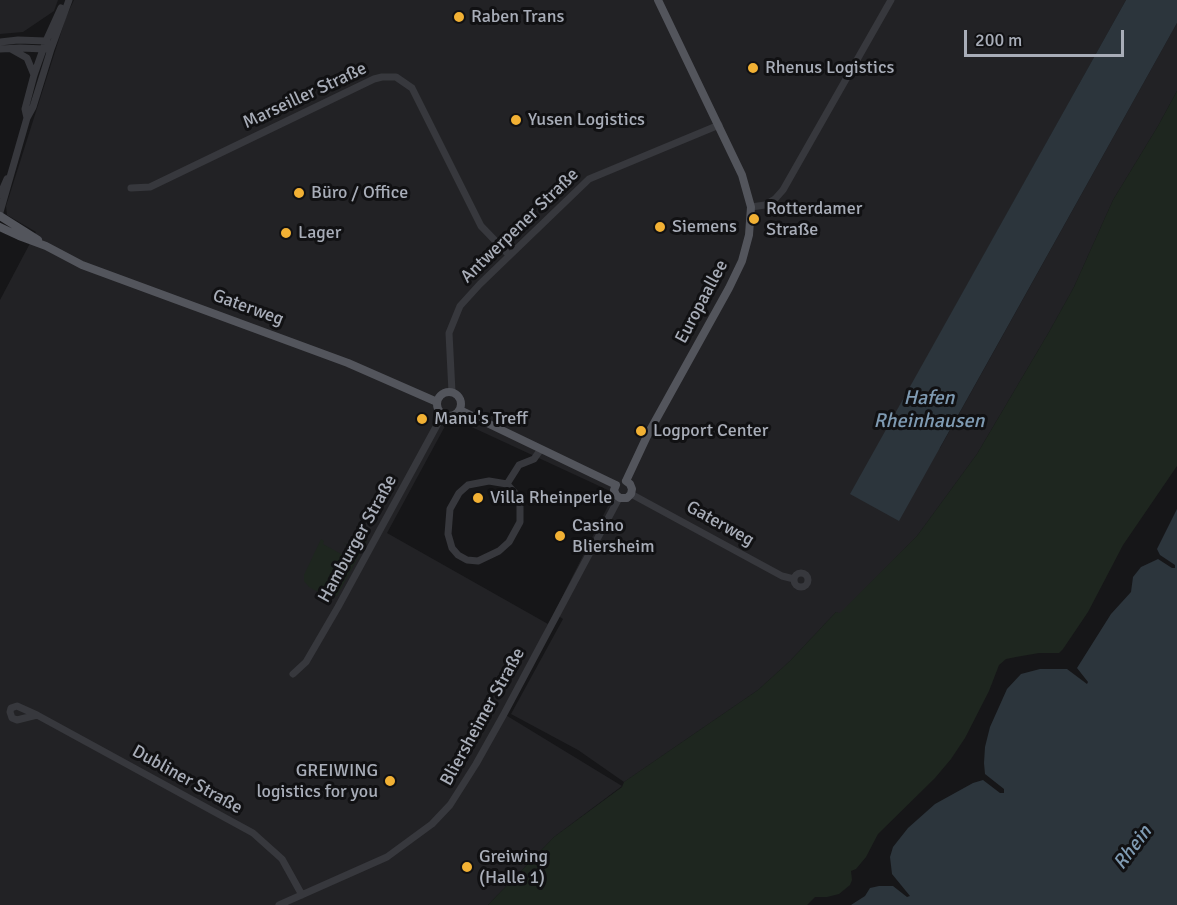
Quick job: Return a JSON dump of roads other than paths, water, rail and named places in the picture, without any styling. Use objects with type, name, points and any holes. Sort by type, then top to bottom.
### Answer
[{"type":"main road","name":"Europaallee","points":[[626,481],[648,434],[742,261],[749,235],[751,207],[742,175],[658,0]]},
{"type":"main road","name":"Gaterweg","points":[[0,214],[46,246]]},
{"type":"main road","name":"Gaterweg","points":[[0,227],[46,246],[82,265],[348,363],[437,402]]},
{"type":"main road","points":[[452,392],[460,397],[462,402],[460,410],[452,415],[443,414],[437,402],[442,394],[452,392]]},
{"type":"main road","points":[[460,410],[616,485]]},
{"type":"main road","points":[[626,481],[631,485],[631,494],[627,498],[619,498],[614,492],[616,485],[626,481]]},
{"type":"street","points":[[27,118],[26,109],[34,75],[67,0]]},
{"type":"street","points":[[751,207],[765,205],[775,200],[783,190],[891,0]]},
{"type":"street","points":[[0,42],[18,40],[48,47]]},
{"type":"street","points":[[0,50],[48,47]]},
{"type":"street","points":[[0,214],[27,118],[33,107],[48,47]]},
{"type":"street","points":[[9,48],[27,58],[34,75]]},
{"type":"street","name":"Marseiller Straße","points":[[131,188],[150,187],[374,80],[382,77],[396,77],[412,88],[482,226],[510,255]]},
{"type":"street","name":"Antwerpener Straße","points":[[452,392],[449,333],[455,314],[472,292],[589,179],[719,125]]},
{"type":"street","points":[[0,195],[11,172]]},
{"type":"street","name":"Hamburger Straße","points":[[293,674],[306,662],[443,414]]},
{"type":"street","points":[[507,484],[519,465],[534,459],[541,449]]},
{"type":"street","points":[[479,482],[507,484],[520,503],[520,522],[512,537],[499,551],[478,561],[467,560],[458,555],[452,548],[448,534],[448,522],[450,509],[459,493],[468,485],[479,482]]},
{"type":"street","name":"Gaterweg","points":[[631,494],[782,576],[794,579]]},
{"type":"street","name":"Bliersheimer Straße","points":[[279,905],[387,857],[432,824],[450,805],[504,714],[619,498]]},
{"type":"street","name":"Dubliner Straße","points":[[37,715],[253,833],[282,860],[302,895]]},
{"type":"water","name":"Hafen Rheinhausen","points":[[1126,0],[1177,0],[1177,23],[899,521],[850,494]]},
{"type":"water","name":"Rhein","points":[[1177,509],[1177,905],[851,905],[865,896],[870,888],[879,886],[893,886],[907,897],[910,896],[892,874],[890,857],[893,847],[908,828],[935,804],[983,780],[1000,793],[1004,793],[1004,789],[985,774],[984,763],[990,727],[1007,689],[1021,674],[1040,669],[1067,669],[1087,684],[1088,682],[1077,668],[1111,614],[1131,592],[1133,577],[1141,567],[1158,559],[1175,568],[1175,565],[1160,555],[1157,549]]},
{"type":"place","name":"Raben Trans","points":[[459,17]]},
{"type":"place","name":"Rhenus Logistics","points":[[753,68]]},
{"type":"place","name":"Yusen Logistics","points":[[516,120]]},
{"type":"place","name":"Büro / Office","points":[[299,193]]},
{"type":"place","name":"Rotterdamer Straße","points":[[754,219]]},
{"type":"place","name":"Siemens","points":[[660,227]]},
{"type":"place","name":"Lager","points":[[286,233]]},
{"type":"place","name":"Manu's Treff","points":[[422,419]]},
{"type":"place","name":"Logport Center","points":[[641,431]]},
{"type":"place","name":"Villa Rheinperle","points":[[478,498]]},
{"type":"place","name":"Casino Bliersheim","points":[[560,536]]},
{"type":"place","name":"GREIWING logistics for you","points":[[390,781]]},
{"type":"place","name":"Greiwing (Halle 1)","points":[[467,867]]}]
